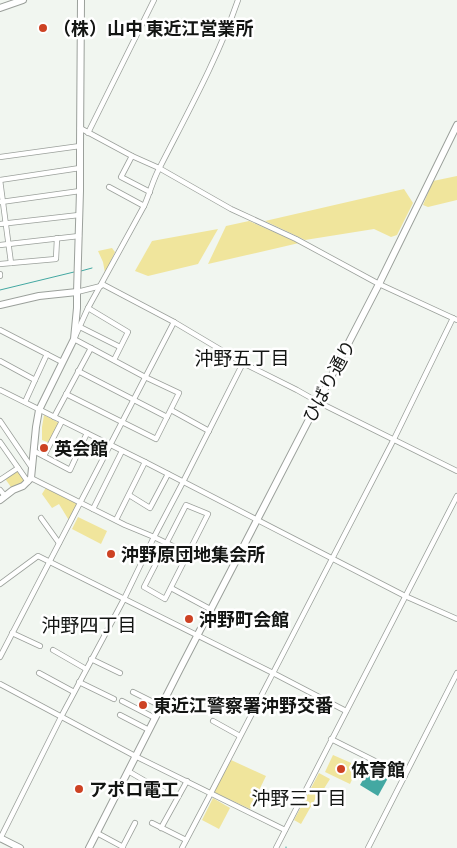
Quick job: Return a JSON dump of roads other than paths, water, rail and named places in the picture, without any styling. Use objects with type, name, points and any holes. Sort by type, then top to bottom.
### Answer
[{"type":"street","points":[[0,8],[23,0]]},
{"type":"street","points":[[74,339],[78,308],[81,0]]},
{"type":"street","points":[[88,133],[154,0]]},
{"type":"street","points":[[0,490],[2,498],[30,480],[33,469],[39,410],[88,308],[144,206],[159,168],[175,140],[220,46],[238,0]]},
{"type":"street","name":"ひばり通り","points":[[135,756],[379,284],[457,125]]},
{"type":"street","points":[[80,128],[159,168],[231,209],[296,239],[379,284],[455,319],[182,848]]},
{"type":"street","points":[[0,157],[80,146]]},
{"type":"street","points":[[132,156],[121,177],[150,192]]},
{"type":"street","points":[[11,263],[3,224],[0,180],[80,168]]},
{"type":"street","points":[[109,187],[144,206]]},
{"type":"street","points":[[1,202],[80,191]]},
{"type":"street","points":[[3,224],[79,215]]},
{"type":"street","points":[[0,245],[79,236]]},
{"type":"street","points":[[0,264],[56,259],[57,238]]},
{"type":"street","points":[[0,305],[39,296],[77,292],[101,285],[174,322],[243,363],[457,471]]},
{"type":"street","points":[[88,308],[128,332],[114,360]]},
{"type":"street","points":[[0,656],[174,322]]},
{"type":"street","points":[[80,327],[120,347]]},
{"type":"street","points":[[0,330],[62,362]]},
{"type":"street","points":[[66,394],[156,439],[179,393],[74,339]]},
{"type":"street","points":[[54,417],[91,348]]},
{"type":"street","points":[[25,402],[47,354]]},
{"type":"street","points":[[0,361],[35,380]]},
{"type":"street","points":[[20,848],[0,838],[79,682],[124,599],[243,363]]},
{"type":"street","points":[[78,371],[167,417]]},
{"type":"street","points":[[0,396],[2,391],[25,402],[146,462],[405,596],[457,619]]},
{"type":"street","points":[[171,410],[209,431]]},
{"type":"street","points":[[44,456],[62,421]]},
{"type":"street","points":[[0,422],[33,469]]},
{"type":"street","points":[[34,451],[70,470],[87,433]]},
{"type":"street","points":[[0,442],[18,468],[30,480],[94,508],[189,554]]},
{"type":"street","points":[[94,508],[122,451]]},
{"type":"street","points":[[116,520],[146,462]]},
{"type":"street","points":[[0,480],[18,468]]},
{"type":"street","points":[[129,495],[150,508],[168,474]]},
{"type":"street","points":[[276,848],[457,496]]},
{"type":"street","points":[[186,504],[208,514],[165,599],[144,587],[166,543],[186,504]]},
{"type":"street","points":[[41,518],[59,543]]},
{"type":"street","points":[[0,584],[38,556],[346,711]]},
{"type":"street","points":[[171,588],[210,609]]},
{"type":"street","points":[[12,633],[40,646]]},
{"type":"street","points":[[53,650],[86,669]]},
{"type":"street","points":[[91,659],[120,673]]},
{"type":"street","points":[[39,673],[74,692]]},
{"type":"street","points":[[368,848],[457,673]]},
{"type":"street","points":[[79,682],[114,699]]},
{"type":"street","points":[[0,684],[135,756],[285,830]]},
{"type":"street","points":[[133,692],[161,706]]},
{"type":"street","points":[[122,701],[155,718]]},
{"type":"street","points":[[120,715],[149,730]]},
{"type":"street","points":[[213,721],[240,736]]},
{"type":"street","points":[[332,739],[405,776]]},
{"type":"street","points":[[89,848],[135,756]]},
{"type":"street","points":[[128,771],[164,792]]},
{"type":"street","points":[[161,828],[187,781]]},
{"type":"street","points":[[96,834],[122,847],[135,823]]},
{"type":"street","points":[[152,824],[186,840]]},
{"type":"water","points":[[370,768],[388,778],[378,796],[360,785]]},
{"type":"waterway","points":[[81,271],[92,268]]},
{"type":"waterway","points":[[0,290],[74,272]]},
{"type":"place","name":"（株）山中 東近江営業所","points":[[43,28]]},
{"type":"place","name":"英会館","points":[[44,448]]},
{"type":"place","name":"沖野原団地集会所","points":[[111,554]]},
{"type":"place","name":"沖野町会館","points":[[189,619]]},
{"type":"place","name":"東近江警察署沖野交番","points":[[143,705]]},
{"type":"place","name":"体育館","points":[[341,769]]},
{"type":"place","name":"アポロ電工","points":[[79,789]]},
{"type":"district","name":"沖野五丁目","points":[[242,358]]},
{"type":"district","name":"沖野四丁目","points":[[89,625]]},
{"type":"district","name":"沖野三丁目","points":[[299,798]]}]
